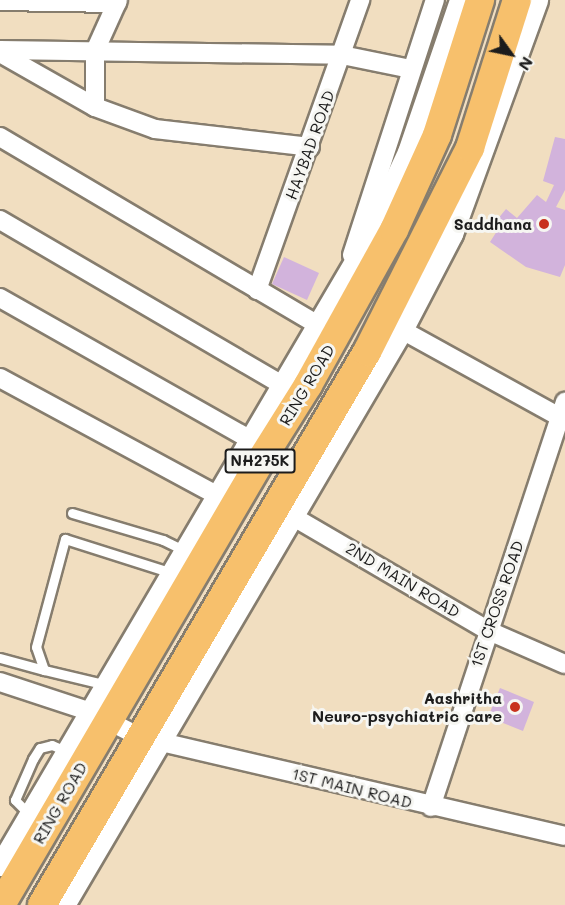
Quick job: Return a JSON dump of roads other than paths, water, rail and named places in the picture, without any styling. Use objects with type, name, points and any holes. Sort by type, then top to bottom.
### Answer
[{"type":"highway","name":"RING ROAD","points":[[1,905],[99,717],[308,385],[394,230],[437,135],[480,0]]},
{"type":"highway","name":"NH275K","points":[[42,905],[151,740],[284,511],[470,148],[517,0]]},
{"type":"street","name":"HAYBAD ROAD","points":[[257,290],[310,147],[360,0]]},
{"type":"street","points":[[342,286],[435,0]]},
{"type":"street","points":[[0,865],[29,814],[69,753],[99,717],[107,685],[218,496],[249,438],[284,386],[342,286],[408,152],[460,0]]},
{"type":"street","points":[[284,511],[402,330],[452,234],[537,0]]},
{"type":"street","points":[[0,1],[117,2],[94,51],[95,106]]},
{"type":"street","points":[[0,51],[342,56],[411,69]]},
{"type":"street","points":[[0,51],[95,106],[155,129],[310,147]]},
{"type":"street","points":[[0,137],[319,326]]},
{"type":"street","points":[[0,220],[284,386]]},
{"type":"street","points":[[0,298],[249,438]]},
{"type":"street","points":[[402,330],[563,413]]},
{"type":"street","points":[[0,378],[218,496]]},
{"type":"street","name":"1ST CROSS ROAD","points":[[430,807],[563,413]]},
{"type":"street","name":"2ND MAIN ROAD","points":[[284,511],[488,630],[565,664]]},
{"type":"street","name":"1ST MAIN ROAD","points":[[0,682],[99,717],[151,740],[430,807],[565,836]]},
{"type":"street","points":[[64,905],[151,740]]},
{"type":"lane","points":[[72,513],[163,540],[186,551]]},
{"type":"lane","points":[[44,670],[36,647],[65,539],[173,573]]},
{"type":"lane","points":[[0,658],[107,685]]},
{"type":"place","name":"Saddhana","points":[[544,224]]},
{"type":"place","name":"Aashritha Neuro-psychiatric care","points":[[515,707]]}]
